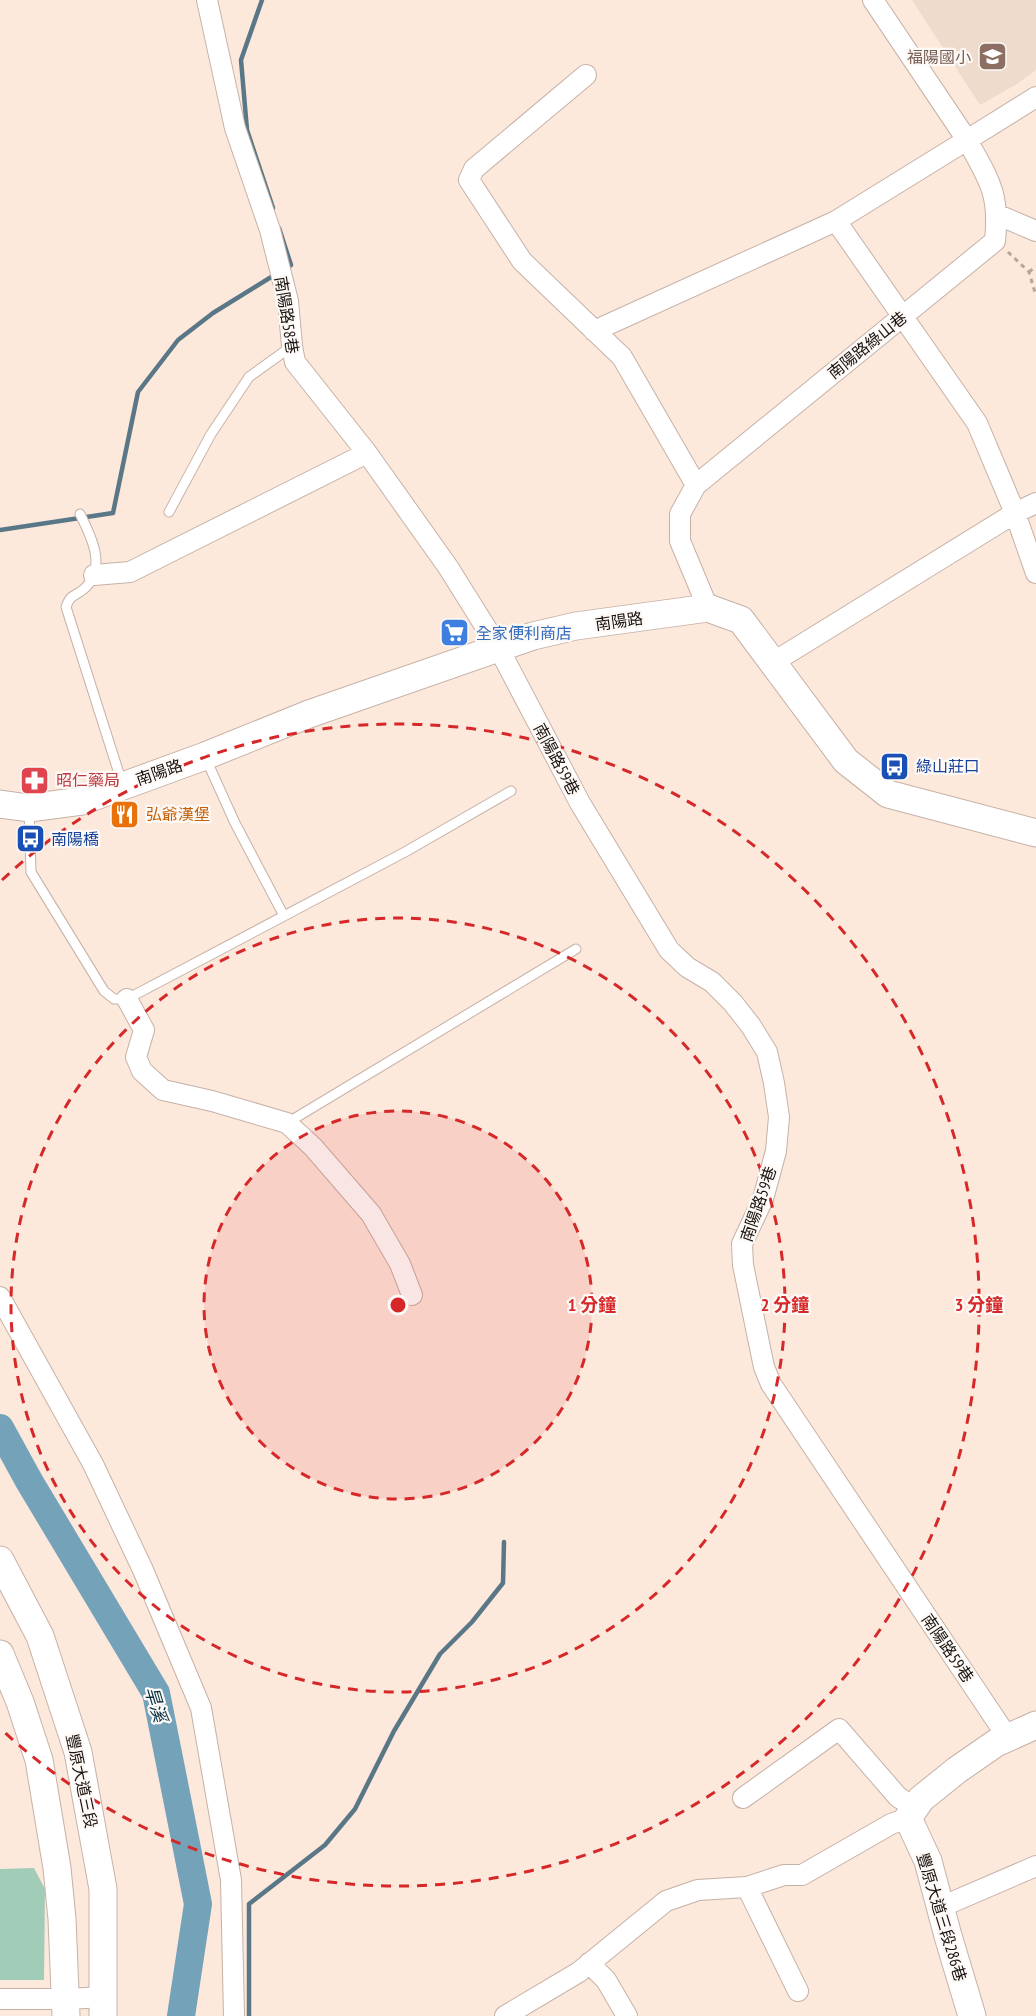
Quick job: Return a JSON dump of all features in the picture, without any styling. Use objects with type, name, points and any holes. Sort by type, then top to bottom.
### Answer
[{"type":"street","name":"南陽路58巷","points":[[207,0],[235,128],[270,230],[288,301],[295,362],[367,453],[448,567],[498,647]]},
{"type":"street","points":[[873,0],[967,140],[993,187],[998,215],[995,241]]},
{"type":"street","points":[[586,75],[474,169],[469,180],[522,261],[622,357],[696,485]]},
{"type":"street","points":[[594,331],[836,221],[1036,97]]},
{"type":"street","points":[[998,215],[1036,231]]},
{"type":"street","points":[[836,221],[976,423],[1015,513],[1036,573]]},
{"type":"street","name":"南陽路綠山巷","points":[[708,609],[680,541],[680,514],[696,485],[995,241]]},
{"type":"street","points":[[94,575],[130,572],[367,453]]},
{"type":"street","points":[[772,663],[1015,513],[1036,503]]},
{"type":"street","name":"南陽路","points":[[0,804],[29,808],[82,801],[205,756],[309,714],[533,636],[576,626],[708,609],[741,620],[846,761],[888,794],[1036,833]]},
{"type":"street","name":"南陽路59巷","points":[[498,647],[580,803],[669,950],[687,967],[712,982],[732,1003],[751,1026],[766,1052],[779,1117],[776,1151],[763,1199],[742,1244],[743,1265],[764,1367],[771,1384],[1008,1738]]},
{"type":"street","points":[[128,999],[144,1030],[136,1057],[142,1071],[163,1090],[212,1101],[287,1123],[313,1147],[371,1214],[400,1264],[412,1294]]},
{"type":"street","points":[[0,1297],[93,1464],[143,1570],[201,1708],[231,1880],[234,2016]]},
{"type":"street","name":"豐原大道三段","points":[[0,1560],[40,1636],[78,1752],[103,1889],[103,2006]]},
{"type":"street","points":[[0,1654],[20,1702],[39,1761],[57,1868],[66,2008]]},
{"type":"street","points":[[506,2016],[589,1963],[666,1901],[699,1890],[747,1887],[784,1875],[802,1875],[911,1813],[921,1799],[957,1770],[996,1743],[1036,1725]]},
{"type":"street","points":[[743,1798],[839,1729],[911,1813]]},
{"type":"street","name":"豐原大道三段286巷","points":[[911,1813],[928,1861],[972,2016]]},
{"type":"street","points":[[941,1907],[1036,1866]]},
{"type":"street","points":[[747,1887],[798,1991]]},
{"type":"street","points":[[589,1963],[606,1980],[627,2016]]},
{"type":"street","points":[[0,1999],[66,2008],[103,2006]]},
{"type":"lane","points":[[169,512],[211,434],[249,377],[292,346]]},
{"type":"lane","points":[[80,514],[93,540],[96,559],[94,575],[85,588],[70,597],[66,607],[123,785]]},
{"type":"lane","points":[[205,756],[235,823],[284,916]]},
{"type":"lane","points":[[29,808],[31,872],[104,991],[114,999],[128,999],[405,852],[511,791]]},
{"type":"lane","points":[[287,1123],[576,950]]},
{"type":"path","points":[[995,241],[1029,272],[1036,296]]},
{"type":"path","points":[[1029,272],[1036,266]]},
{"type":"shaded area","name":"福陽國小","points":[[912,0],[1036,0],[1036,70],[1017,84],[980,105]]},
{"type":"green space","points":[[34,1868],[45,1889],[44,1980],[0,1980],[0,1869]]},
{"type":"waterway","points":[[262,0],[241,60],[247,130],[273,208]]},
{"type":"waterway","points":[[279,228],[291,265],[286,268]]},
{"type":"waterway","points":[[0,530],[113,513],[138,392],[178,340],[213,313],[276,274]]},
{"type":"waterway","name":"旱溪","points":[[0,1428],[29,1481],[156,1693],[198,1904],[181,2016]]},
{"type":"waterway","points":[[249,2016],[249,1904],[325,1845],[355,1809],[394,1731],[440,1654],[472,1622],[503,1583],[504,1542]]},
{"type":"place","name":"福陽國小","points":[[992,57]]},
{"type":"place","name":"全家便利商店","points":[[455,633]]},
{"type":"place","name":"綠山莊口","points":[[895,766]]},
{"type":"place","name":"昭仁藥局","points":[[35,780]]},
{"type":"place","name":"弘爺漢堡","points":[[125,814]]},
{"type":"place","name":"南陽橋","points":[[30,839]]}]
